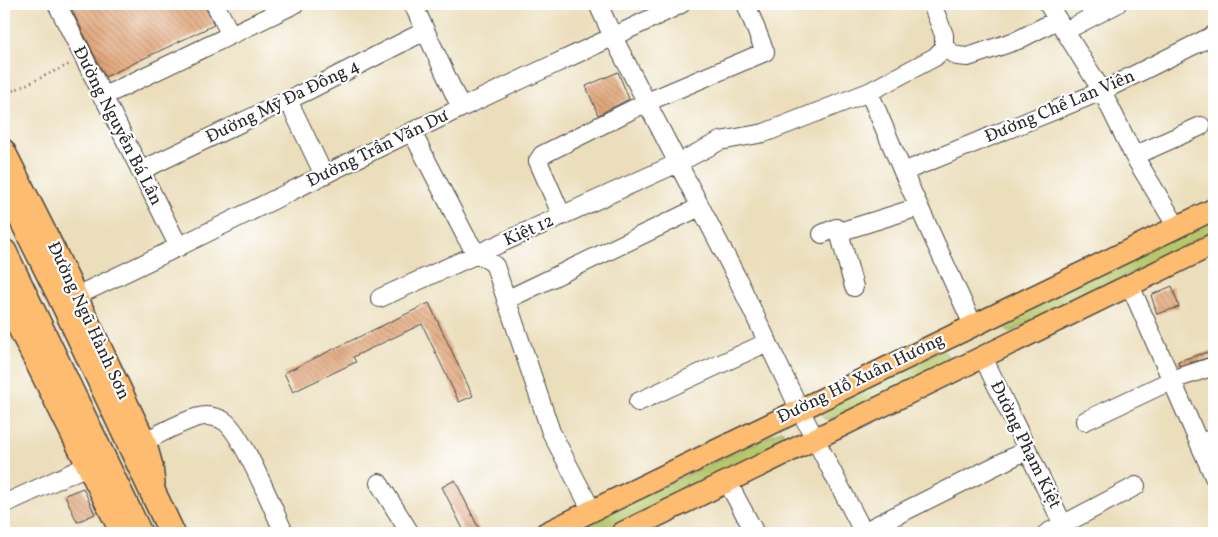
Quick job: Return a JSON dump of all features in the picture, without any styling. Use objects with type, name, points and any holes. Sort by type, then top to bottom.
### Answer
[{"type":"highway","name":"Đường Ngũ Hành Sơn","points":[[4,183],[63,302],[172,533]]},
{"type":"highway","points":[[4,252],[64,399],[139,533]]},
{"type":"main road","name":"Đường Ngũ Hành Sơn","points":[[4,150],[145,441],[152,466],[154,496]]},
{"type":"main road","name":"Đường Hồ Xuân Hương","points":[[546,533],[1214,209]]},
{"type":"main road","name":"Đường Hồ Xuân Hương","points":[[635,531],[816,439],[1130,285],[1213,248]]},
{"type":"main road","points":[[4,300],[64,399],[69,430],[121,533]]},
{"type":"main road","points":[[971,326],[984,357]]},
{"type":"main road","points":[[971,326],[984,357]]},
{"type":"street","name":"Đường Nguyễn Bá Lân","points":[[57,4],[102,97],[179,247]]},
{"type":"street","points":[[215,4],[231,35]]},
{"type":"street","points":[[102,97],[295,4]]},
{"type":"street","points":[[413,4],[461,108]]},
{"type":"street","points":[[598,4],[863,533],[1027,450]]},
{"type":"street","name":"Đường Trần Văn Dư","points":[[76,296],[461,108],[681,4]]},
{"type":"street","points":[[562,216],[538,161],[539,158],[647,102],[765,52],[746,4]]},
{"type":"street","points":[[932,4],[944,35],[944,48],[935,56],[869,92],[971,326]]},
{"type":"street","points":[[1048,4],[1102,91],[1134,156],[1177,227]]},
{"type":"street","points":[[944,48],[957,56],[968,57],[1061,26],[1117,4]]},
{"type":"street","name":"Đường Mỹ Đa Đông 4","points":[[140,171],[288,100],[425,31]]},
{"type":"street","name":"Đường Chế Lan Viên","points":[[903,172],[1102,91],[1214,35]]},
{"type":"street","name":"Kiệt 12","points":[[380,298],[678,163],[720,142],[764,132],[869,92]]},
{"type":"street","points":[[288,100],[324,175]]},
{"type":"street","points":[[1134,156],[1201,126]]},
{"type":"street","points":[[412,132],[477,254],[495,266],[551,432],[592,511]]},
{"type":"street","points":[[506,300],[700,207]]},
{"type":"street","points":[[854,288],[830,233],[919,207]]},
{"type":"street","points":[[1130,285],[1172,380],[1207,441],[1214,477]]},
{"type":"street","points":[[638,402],[768,342]]},
{"type":"street","name":"Đường Phạm Kiệt","points":[[984,357],[1065,529]]},
{"type":"street","points":[[1085,421],[1172,380],[1214,366]]},
{"type":"street","points":[[145,441],[195,418],[206,416],[225,421],[235,432],[254,466],[284,533]]},
{"type":"street","points":[[4,504],[87,466]]},
{"type":"street","points":[[379,483],[410,533]]},
{"type":"street","points":[[728,483],[755,533]]},
{"type":"street","points":[[1047,533],[1065,529],[1136,486]]},
{"type":"path","points":[[4,95],[83,58]]},
{"type":"green space","points":[[1214,215],[1214,229],[1179,249],[1013,331],[1007,330],[1004,327],[1003,321]]},
{"type":"green space","points":[[942,350],[948,356],[947,362],[943,365],[830,419],[825,419],[822,415],[821,410]]},
{"type":"green space","points":[[782,430],[785,438],[781,445],[602,533],[564,533]]},
{"type":"building","points":[[69,4],[204,4],[214,25],[105,77]]},
{"type":"building","points":[[618,72],[629,99],[598,115],[586,86]]},
{"type":"building","points":[[1172,286],[1179,307],[1157,314],[1151,295]]},
{"type":"building","points":[[429,303],[473,396],[459,402],[422,324],[353,357],[356,362],[293,392],[284,373]]},
{"type":"building","points":[[1214,350],[1214,356],[1179,366],[1178,361]]},
{"type":"building","points":[[455,480],[481,533],[465,533],[442,487]]},
{"type":"building","points":[[83,488],[95,514],[77,522],[65,495]]}]
